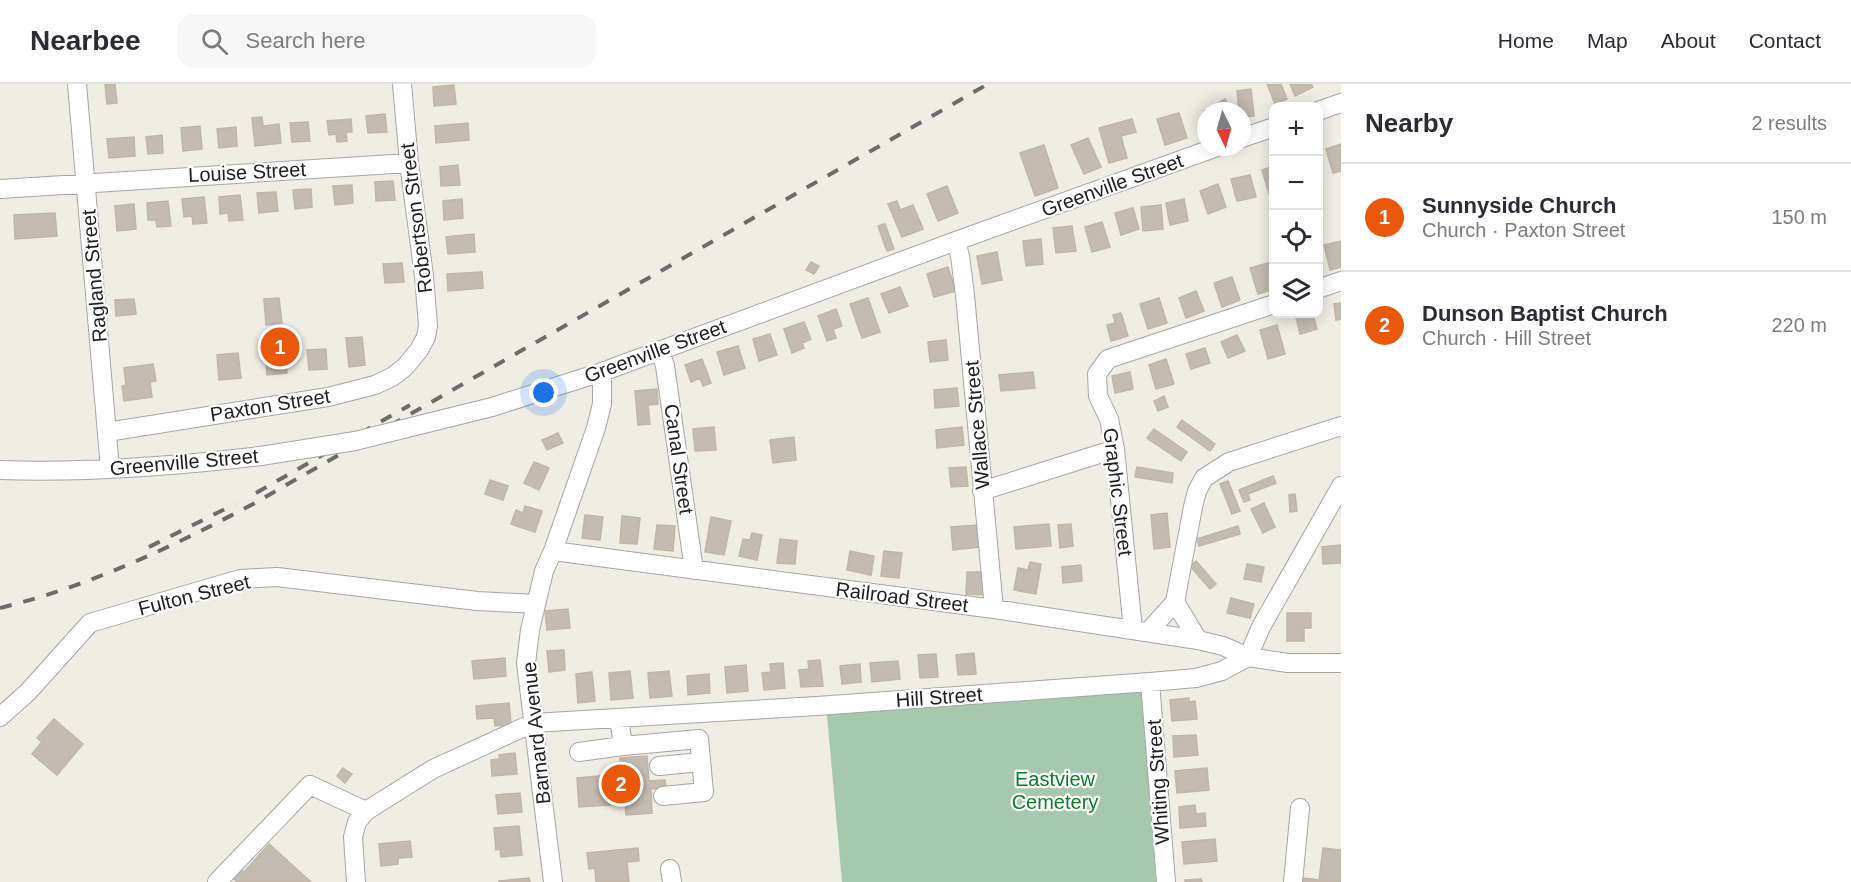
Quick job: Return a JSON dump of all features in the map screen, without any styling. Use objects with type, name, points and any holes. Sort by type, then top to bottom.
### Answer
[{"type":"street","name":"Ragland Street","points":[[77,84],[110,469]]},
{"type":"street","name":"Robertson Street","points":[[402,84],[428,326],[426,337],[419,350]]},
{"type":"street","points":[[1323,109],[1341,103]]},
{"type":"street","points":[[1251,135],[1269,129]]},
{"type":"street","name":"Greenville Street","points":[[0,470],[110,469],[261,456],[355,441],[492,407],[602,372],[1197,154]]},
{"type":"street","name":"Louise Street","points":[[0,189],[409,163]]},
{"type":"street","name":"Wallace Street","points":[[956,241],[965,295],[994,609]]},
{"type":"street","points":[[1323,287],[1341,281]]},
{"type":"street","name":"Graphic Street","points":[[1141,631],[1115,449],[1109,419],[1098,396],[1097,374],[1108,359],[1269,306]]},
{"type":"street","name":"Paxton Street","points":[[107,432],[328,397],[375,385],[392,377],[405,367],[419,350]]},
{"type":"street","name":"Canal Street","points":[[660,350],[665,366],[694,570]]},
{"type":"street","name":"Barnard Avenue","points":[[554,882],[526,663],[535,604],[544,571],[596,428],[602,404],[602,372]]},
{"type":"street","points":[[1141,631],[1175,602],[1193,507],[1204,477],[1229,462],[1341,426]]},
{"type":"street","points":[[982,491],[1115,449]]},
{"type":"street","points":[[1341,486],[1265,620],[1248,657],[1288,663],[1341,663]]},
{"type":"street","name":"Railroad Street","points":[[553,551],[994,609],[1141,631],[1223,646],[1248,657]]},
{"type":"street","name":"Fulton Street","points":[[0,717],[28,692],[90,622],[240,579],[277,578],[477,601],[535,604]]},
{"type":"street","points":[[1175,602],[1198,640]]},
{"type":"street","name":"Hill Street","points":[[533,723],[1197,678],[1222,671],[1248,657]]},
{"type":"street","name":"Whiting Street","points":[[1150,682],[1166,882]]},
{"type":"street","points":[[620,718],[623,746]]},
{"type":"street","points":[[356,882],[353,837],[357,822],[366,811],[433,769],[533,723]]},
{"type":"street","points":[[579,752],[699,739],[704,792],[663,796]]},
{"type":"street","points":[[659,766],[701,762]]},
{"type":"street","points":[[218,882],[310,784],[366,811]]},
{"type":"street","points":[[1293,882],[1300,808]]},
{"type":"green space","name":"Eastview Cemetery","points":[[1142,692],[1156,882],[842,882],[827,715]]},
{"type":"building","points":[[105,84],[115,84],[117,103],[107,104]]},
{"type":"building","points":[[1267,84],[1281,84],[1287,99],[1274,102]]},
{"type":"building","points":[[1290,84],[1311,84],[1313,87],[1295,96]]},
{"type":"building","points":[[454,85],[456,104],[434,106],[433,87]]},
{"type":"building","points":[[1251,89],[1254,116],[1251,116],[1251,102],[1238,102],[1237,91]]},
{"type":"building","points":[[1179,113],[1187,138],[1165,145],[1157,119]]},
{"type":"building","points":[[385,114],[387,132],[368,133],[366,116]]},
{"type":"building","points":[[262,117],[263,126],[279,124],[281,143],[255,146],[252,118]]},
{"type":"building","points":[[351,119],[352,132],[346,132],[347,141],[337,142],[336,134],[329,135],[327,121]]},
{"type":"building","points":[[1132,119],[1136,132],[1121,136],[1127,158],[1109,163],[1099,128]]},
{"type":"building","points":[[308,122],[310,141],[292,142],[290,123]]},
{"type":"building","points":[[468,123],[469,140],[436,143],[435,126]]},
{"type":"building","points":[[200,126],[202,149],[183,151],[181,128]]},
{"type":"building","points":[[236,127],[237,146],[219,148],[217,129]]},
{"type":"building","points":[[162,135],[163,153],[148,154],[146,137]]},
{"type":"building","points":[[134,137],[135,156],[109,158],[107,139]]},
{"type":"building","points":[[1088,138],[1101,167],[1084,174],[1071,145]]},
{"type":"building","points":[[1341,144],[1341,171],[1333,173],[1326,149]]},
{"type":"building","points":[[1044,145],[1058,188],[1035,196],[1020,153]]},
{"type":"building","points":[[458,165],[460,185],[441,186],[440,167]]},
{"type":"building","points":[[1269,168],[1269,194],[1262,170]]},
{"type":"building","points":[[1250,175],[1256,197],[1237,201],[1231,179]]},
{"type":"building","points":[[393,181],[395,200],[376,201],[375,182]]},
{"type":"building","points":[[1218,184],[1226,207],[1208,214],[1200,191]]},
{"type":"building","points":[[352,185],[353,203],[335,205],[333,186]]},
{"type":"building","points":[[947,186],[958,213],[938,221],[927,194]]},
{"type":"building","points":[[311,189],[312,207],[295,209],[293,190]]},
{"type":"building","points":[[276,192],[278,211],[259,213],[257,193]]},
{"type":"building","points":[[240,195],[243,220],[229,221],[228,213],[220,214],[219,197]]},
{"type":"building","points":[[204,197],[207,223],[193,224],[192,216],[184,217],[182,199]]},
{"type":"building","points":[[462,199],[463,218],[444,220],[443,201]]},
{"type":"building","points":[[1184,199],[1188,221],[1170,225],[1166,203]]},
{"type":"building","points":[[168,201],[171,226],[157,227],[156,220],[148,220],[147,203]]},
{"type":"building","points":[[897,201],[900,210],[913,205],[923,229],[902,237],[888,204]]},
{"type":"building","points":[[134,204],[136,229],[117,231],[115,206]]},
{"type":"building","points":[[1161,205],[1163,229],[1143,231],[1141,207]]},
{"type":"building","points":[[1133,208],[1139,229],[1121,235],[1115,213]]},
{"type":"building","points":[[55,213],[57,236],[15,239],[14,215]]},
{"type":"building","points":[[1102,222],[1110,247],[1092,252],[1085,227]]},
{"type":"building","points":[[885,224],[894,249],[887,251],[878,226]]},
{"type":"building","points":[[1072,226],[1076,251],[1056,253],[1053,228]]},
{"type":"building","points":[[474,234],[475,252],[448,254],[446,237]]},
{"type":"building","points":[[1041,239],[1043,264],[1026,266],[1023,241]]},
{"type":"building","points":[[1341,241],[1341,267],[1330,270],[1324,245]]},
{"type":"building","points":[[997,252],[1002,280],[982,284],[977,256]]},
{"type":"building","points":[[811,262],[819,266],[814,274],[806,270]]},
{"type":"building","points":[[402,263],[404,282],[385,283],[383,264]]},
{"type":"building","points":[[1268,263],[1269,291],[1258,294],[1250,268]]},
{"type":"building","points":[[948,267],[956,291],[934,297],[927,274]]},
{"type":"building","points":[[482,272],[483,288],[448,291],[447,274]]},
{"type":"building","points":[[1232,277],[1240,300],[1222,307],[1214,283]]},
{"type":"building","points":[[900,287],[908,306],[889,313],[881,294]]},
{"type":"building","points":[[1196,291],[1204,311],[1186,318],[1179,298]]},
{"type":"building","points":[[279,298],[282,323],[266,325],[264,299]]},
{"type":"building","points":[[868,298],[880,332],[862,338],[850,304]]},
{"type":"building","points":[[1159,298],[1167,323],[1148,329],[1140,304]]},
{"type":"building","points":[[134,299],[136,314],[116,316],[115,300]]},
{"type":"building","points":[[1341,303],[1341,319],[1336,320],[1334,304]]},
{"type":"building","points":[[836,309],[842,326],[833,329],[836,338],[827,341],[818,316]]},
{"type":"building","points":[[1121,313],[1128,336],[1111,341],[1107,325],[1115,323],[1113,315]]},
{"type":"building","points":[[1296,318],[1314,318],[1317,329],[1300,334]]},
{"type":"building","points":[[804,322],[811,339],[802,343],[804,348],[792,353],[784,329]]},
{"type":"building","points":[[1277,325],[1285,354],[1268,359],[1260,330]]},
{"type":"building","points":[[770,334],[777,355],[759,361],[753,339]]},
{"type":"building","points":[[1237,335],[1245,351],[1228,358],[1221,342]]},
{"type":"building","points":[[362,337],[365,365],[349,367],[346,338]]},
{"type":"building","points":[[284,340],[287,373],[267,375],[265,342]]},
{"type":"building","points":[[946,340],[948,360],[930,362],[928,342]]},
{"type":"building","points":[[738,346],[745,368],[724,375],[717,352]]},
{"type":"building","points":[[1205,348],[1210,363],[1191,369],[1186,354]]},
{"type":"building","points":[[326,349],[327,369],[309,370],[307,350]]},
{"type":"building","points":[[238,353],[241,378],[219,380],[217,355]]},
{"type":"building","points":[[702,359],[711,383],[703,386],[700,378],[691,382],[685,365]]},
{"type":"building","points":[[1166,359],[1174,384],[1156,389],[1149,365]]},
{"type":"building","points":[[153,364],[156,381],[150,382],[152,397],[124,401],[122,386],[126,385],[124,368]]},
{"type":"building","points":[[1033,372],[1035,388],[1001,391],[999,375]]},
{"type":"building","points":[[1130,372],[1133,389],[1115,393],[1112,376]]},
{"type":"building","points":[[957,388],[959,406],[935,408],[934,390]]},
{"type":"building","points":[[657,389],[658,404],[648,405],[650,424],[638,425],[635,391]]},
{"type":"building","points":[[1164,396],[1168,407],[1158,411],[1154,401]]},
{"type":"building","points":[[1182,420],[1215,444],[1210,451],[1177,427]]},
{"type":"building","points":[[714,427],[716,450],[695,451],[693,429]]},
{"type":"building","points":[[962,427],[964,445],[937,448],[936,430]]},
{"type":"building","points":[[1154,429],[1187,452],[1181,461],[1147,438]]},
{"type":"building","points":[[558,433],[563,443],[547,450],[542,440]]},
{"type":"building","points":[[794,437],[796,460],[773,463],[770,440]]},
{"type":"building","points":[[534,462],[549,468],[539,490],[524,483]]},
{"type":"building","points":[[966,467],[968,486],[951,487],[949,468]]},
{"type":"building","points":[[1137,467],[1173,473],[1172,483],[1135,477]]},
{"type":"building","points":[[1273,476],[1276,483],[1248,494],[1250,500],[1244,502],[1239,490]]},
{"type":"building","points":[[490,480],[508,486],[503,500],[485,494]]},
{"type":"building","points":[[1228,481],[1240,511],[1232,514],[1220,484]]},
{"type":"building","points":[[1295,494],[1297,511],[1290,512],[1289,495]]},
{"type":"building","points":[[1264,503],[1275,527],[1263,533],[1251,509]]},
{"type":"building","points":[[525,506],[542,511],[535,532],[511,524],[516,510],[523,513]]},
{"type":"building","points":[[1167,513],[1170,547],[1154,549],[1151,515]]},
{"type":"building","points":[[585,515],[603,517],[600,540],[582,538]]},
{"type":"building","points":[[622,516],[640,518],[637,544],[620,543]]},
{"type":"building","points":[[711,517],[731,521],[724,555],[705,552]]},
{"type":"building","points":[[1049,524],[1051,546],[1016,549],[1014,527]]},
{"type":"building","points":[[1071,524],[1073,546],[1060,548],[1058,525]]},
{"type":"building","points":[[657,525],[675,526],[673,551],[654,549]]},
{"type":"building","points":[[977,525],[979,547],[953,550],[951,527]]},
{"type":"building","points":[[1238,526],[1240,534],[1199,546],[1197,539]]},
{"type":"building","points":[[752,533],[762,535],[757,560],[739,556],[743,539],[750,540]]},
{"type":"building","points":[[780,539],[797,541],[795,564],[777,563]]},
{"type":"building","points":[[1341,545],[1341,563],[1323,564],[1322,547]]},
{"type":"building","points":[[850,551],[874,556],[871,575],[847,570]]},
{"type":"building","points":[[884,551],[902,553],[899,578],[881,576]]},
{"type":"building","points":[[1196,561],[1216,584],[1210,589],[1190,566]]},
{"type":"building","points":[[1030,562],[1041,564],[1036,594],[1014,590],[1018,568],[1028,570]]},
{"type":"building","points":[[1247,564],[1264,567],[1261,582],[1244,579]]},
{"type":"building","points":[[1081,565],[1082,581],[1063,583],[1062,567]]},
{"type":"building","points":[[967,572],[987,572],[986,595],[966,594]]},
{"type":"building","points":[[1231,598],[1254,604],[1250,618],[1227,613]]},
{"type":"building","points":[[568,609],[570,628],[547,630],[545,611]]},
{"type":"building","points":[[1287,613],[1311,613],[1311,628],[1304,628],[1304,641],[1287,641]]},
{"type":"building","points":[[564,650],[565,670],[549,672],[547,651]]},
{"type":"building","points":[[974,653],[976,674],[958,675],[956,655]]},
{"type":"building","points":[[936,654],[938,677],[920,678],[918,655]]},
{"type":"building","points":[[505,658],[506,676],[474,679],[472,661]]},
{"type":"building","points":[[820,660],[823,686],[801,687],[799,670],[809,669],[808,661]]},
{"type":"building","points":[[898,661],[900,679],[872,682],[870,663]]},
{"type":"building","points":[[783,663],[785,688],[764,690],[762,673],[771,672],[770,664]]},
{"type":"building","points":[[860,664],[861,682],[842,684],[840,666]]},
{"type":"building","points":[[746,665],[748,691],[727,693],[725,667]]},
{"type":"building","points":[[630,671],[633,698],[611,700],[609,673]]},
{"type":"building","points":[[669,671],[672,696],[650,698],[648,673]]},
{"type":"building","points":[[592,672],[595,701],[578,703],[576,674]]},
{"type":"building","points":[[709,674],[710,693],[688,695],[687,676]]},
{"type":"building","points":[[1189,698],[1189,702],[1195,701],[1197,719],[1172,721],[1170,700]]},
{"type":"building","points":[[509,703],[511,724],[495,726],[494,718],[477,719],[476,706]]},
{"type":"building","points":[[54,719],[83,744],[57,775],[32,754],[42,742],[37,738]]},
{"type":"building","points":[[1196,735],[1198,755],[1174,757],[1173,736]]},
{"type":"building","points":[[515,753],[517,774],[492,776],[491,760],[500,759],[499,755]]},
{"type":"building","points":[[647,756],[649,781],[665,780],[666,788],[651,789],[652,813],[626,815],[625,804],[579,807],[577,778],[621,774],[620,758]]},
{"type":"building","points":[[343,768],[352,774],[345,783],[337,776]]},
{"type":"building","points":[[1207,768],[1209,790],[1177,793],[1175,771]]},
{"type":"building","points":[[520,793],[522,812],[498,814],[496,795]]},
{"type":"building","points":[[1195,805],[1196,814],[1205,813],[1206,826],[1180,828],[1179,807]]},
{"type":"building","points":[[519,826],[522,855],[501,857],[500,849],[496,850],[494,828]]},
{"type":"building","points":[[1215,839],[1217,861],[1184,864],[1182,842]]},
{"type":"building","points":[[410,841],[412,857],[398,858],[398,864],[381,866],[379,844]]},
{"type":"building","points":[[269,844],[311,882],[237,882],[231,876],[239,868],[244,872]]},
{"type":"building","points":[[638,848],[639,861],[627,862],[629,882],[596,882],[595,868],[589,869],[587,853]]},
{"type":"building","points":[[1323,848],[1341,850],[1341,882],[1295,882],[1296,877],[1319,880]]},
{"type":"building","points":[[529,878],[530,882],[499,882],[499,881]]},
{"type":"building","points":[[1201,879],[1202,882],[1185,882],[1185,880]]},
{"type":"railway","points":[[0,608],[66,589],[130,564],[253,504],[988,84]]},
{"type":"railway","points":[[256,493],[410,405]]},
{"type":"railway","points":[[149,547],[235,504]]},
{"type":"place","name":"Sunnyside Church","points":[[280,347]]},
{"type":"place","name":"Dunson Baptist Church","points":[[621,784]]}]
